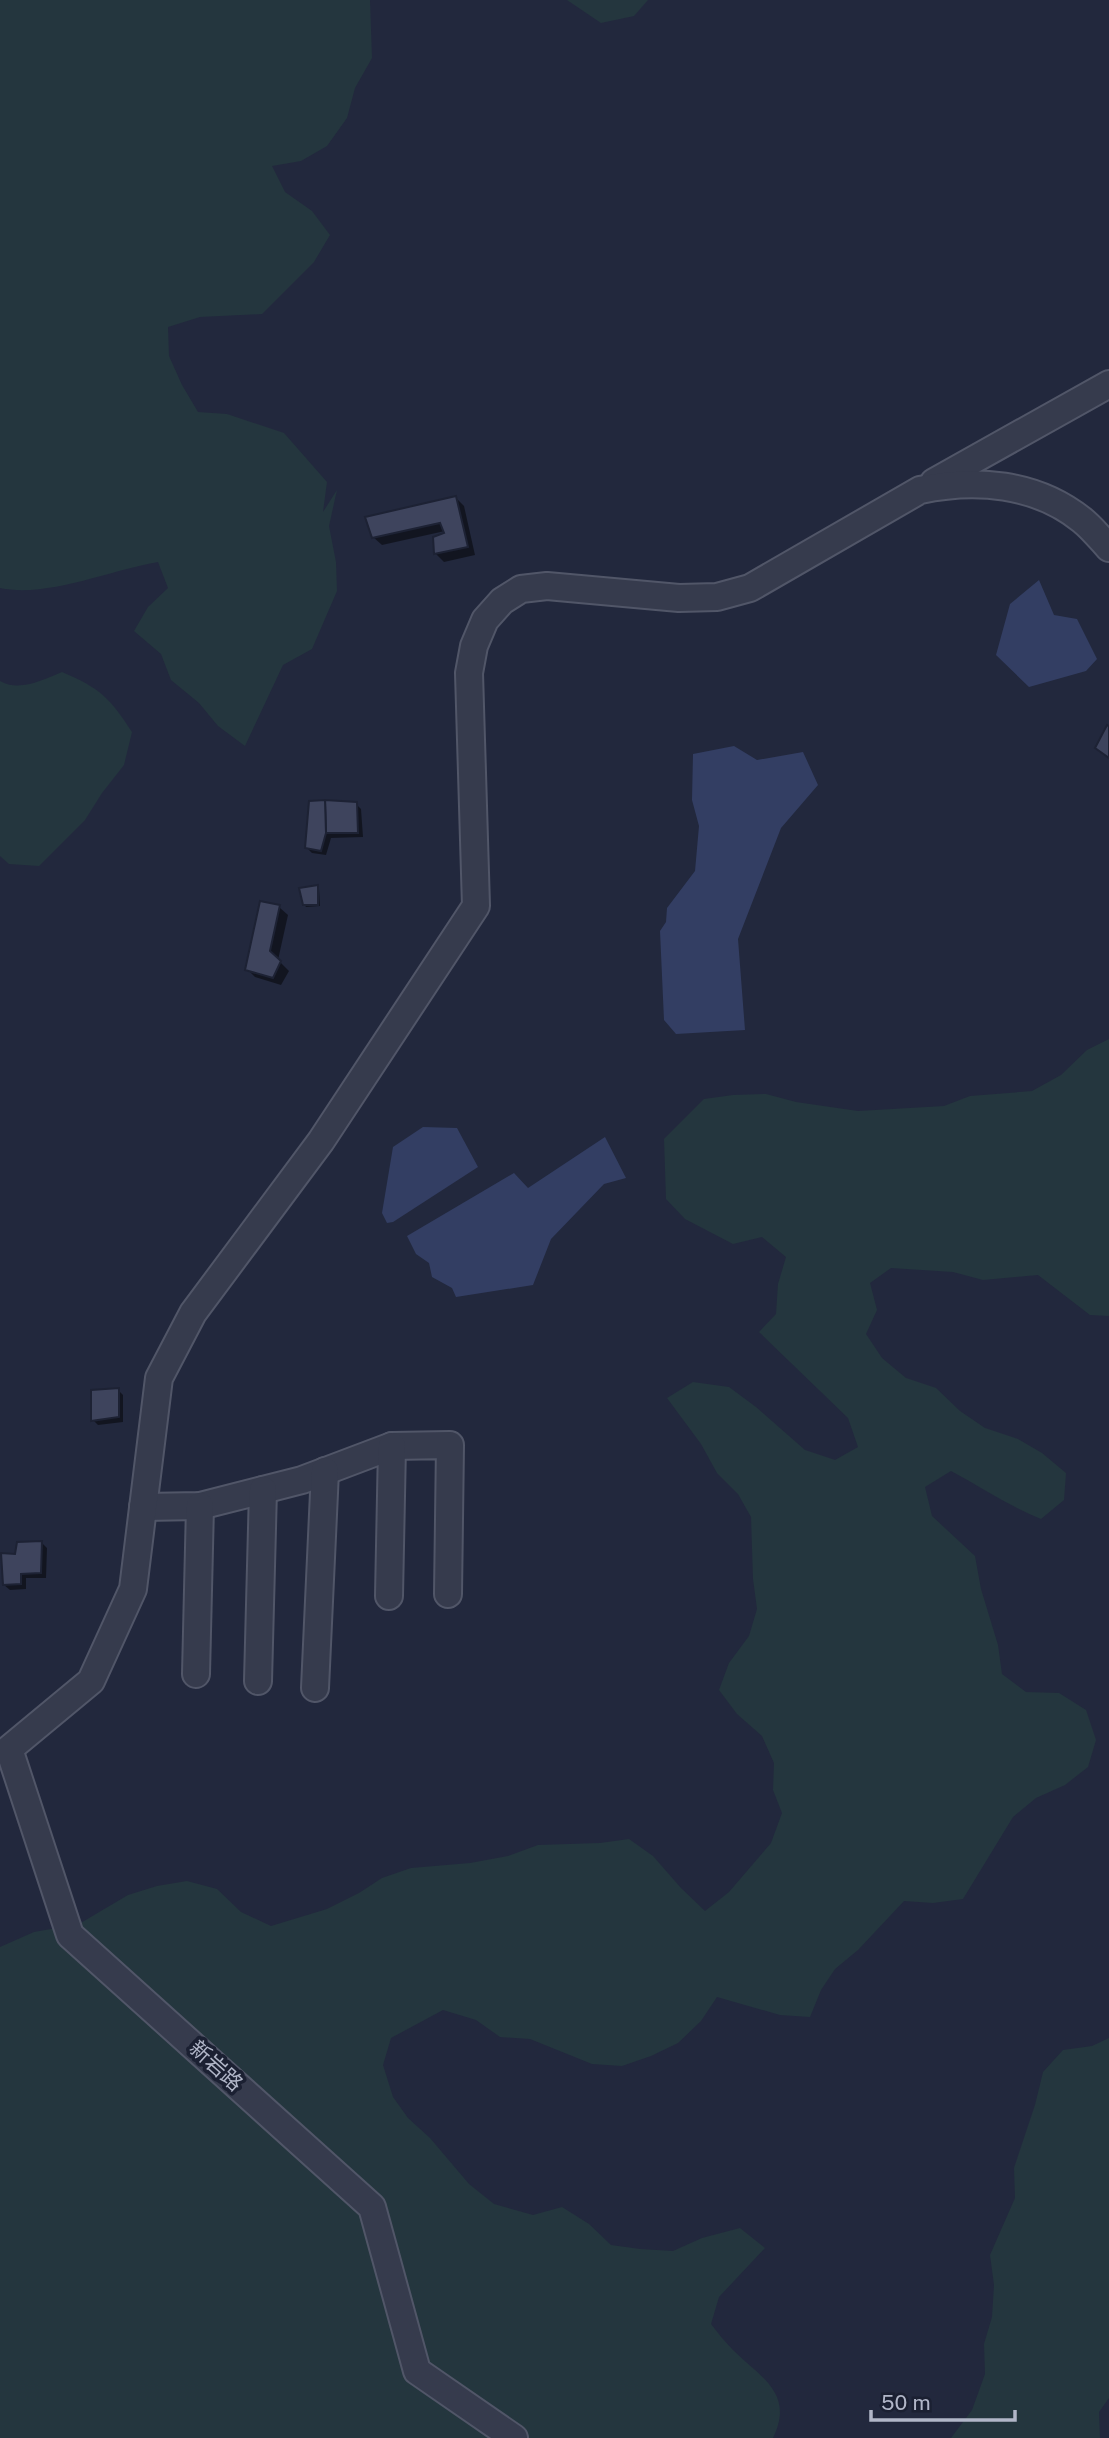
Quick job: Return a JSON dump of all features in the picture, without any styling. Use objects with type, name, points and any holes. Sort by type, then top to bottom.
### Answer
[{"type":"street","points":[[448,1594],[450,1445],[392,1446],[325,1471],[200,1506],[143,1507],[159,1378],[193,1313],[321,1141],[476,906],[469,673],[474,646],[485,620],[502,601],[521,589],[547,586],[679,598],[717,597],[750,588],[1109,384]]},
{"type":"street","points":[[920,490],[948,484],[973,483],[1026,492],[1069,510],[1085,521],[1109,548]]},
{"type":"street","points":[[389,1596],[392,1446]]},
{"type":"street","points":[[315,1688],[325,1471]]},
{"type":"street","points":[[258,1681],[262,1490]]},
{"type":"street","points":[[196,1674],[200,1506]]},
{"type":"street","name":"新岩路","points":[[143,1507],[133,1589],[91,1681],[9,1749],[70,1935],[372,2207],[417,2371],[514,2438]]},
{"type":"shaded area","points":[[0,0],[370,0],[372,58],[355,88],[347,118],[327,146],[301,161],[272,166],[285,192],[312,211],[330,235],[314,262],[262,314],[200,317],[168,327],[169,356],[198,412],[227,414],[284,433],[327,482],[323,512],[337,490],[329,526],[336,562],[337,591],[312,649],[283,665],[245,746],[218,726],[199,703],[171,680],[161,654],[134,631],[148,607],[168,588],[158,562],[58,586],[19,590],[0,588]]},
{"type":"shaded area","points":[[567,0],[648,0],[634,16],[601,23]]},
{"type":"shaded area","points":[[62,672],[86,683],[103,695],[132,732],[124,765],[85,820],[39,866],[9,864],[0,856],[0,681],[23,685]]},
{"type":"shaded area","points":[[1109,1039],[1109,1316],[1090,1315],[1038,1275],[983,1280],[953,1272],[891,1268],[870,1283],[877,1310],[866,1334],[882,1358],[906,1378],[936,1388],[960,1411],[985,1428],[1018,1439],[1042,1453],[1066,1473],[1064,1500],[1041,1519],[951,1471],[925,1487],[932,1516],[975,1556],[981,1589],[998,1645],[1002,1674],[1026,1692],[1059,1693],[1086,1710],[1096,1740],[1088,1767],[1065,1785],[1036,1798],[1013,1817],[963,1899],[933,1903],[904,1901],[858,1950],[835,1969],[821,1990],[810,2017],[780,2015],[717,1997],[701,2021],[678,2043],[622,2066],[592,2064],[530,2039],[500,2037],[476,2020],[443,2010],[391,2038],[383,2065],[393,2097],[408,2118],[430,2138],[469,2184],[494,2204],[533,2215],[562,2207],[589,2224],[611,2245],[673,2251],[702,2238],[740,2228],[765,2248],[719,2297],[711,2324],[724,2341],[763,2378],[777,2397],[779,2422],[773,2438],[0,2438],[0,1947],[34,1932],[79,1924],[128,1895],[157,1886],[187,1881],[217,1889],[241,1912],[271,1926],[327,1909],[382,1878],[411,1868],[470,1863],[508,1856],[538,1845],[629,1839],[653,1856],[705,1911],[729,1892],[771,1843],[782,1813],[773,1790],[774,1763],[762,1736],[737,1714],[719,1690],[729,1663],[749,1636],[757,1609],[751,1517],[738,1494],[717,1473],[701,1444],[667,1398],[693,1382],[729,1387],[805,1450],[835,1460],[858,1447],[848,1418],[759,1332],[776,1314],[778,1284],[786,1257],[762,1237],[733,1244],[685,1219],[666,1199],[664,1139],[704,1099],[733,1095],[766,1094],[796,1102],[858,1111],[944,1106],[970,1096],[1032,1091],[1061,1075],[1087,1050]]},
{"type":"shaded area","points":[[1109,2038],[1109,2398],[1099,2412],[1100,2438],[951,2438],[972,2410],[985,2374],[984,2344],[992,2317],[994,2285],[990,2255],[1015,2198],[1014,2168],[1043,2072],[1063,2050],[1092,2046]]},
{"type":"water","points":[[1039,580],[1054,615],[1077,619],[1097,659],[1086,671],[1029,687],[996,655],[1010,604]]},
{"type":"water","points":[[734,746],[757,760],[803,752],[818,785],[781,828],[738,939],[745,1030],[676,1034],[664,1020],[660,931],[666,922],[667,908],[695,871],[699,826],[692,800],[693,754]]},
{"type":"water","points":[[423,1127],[457,1128],[478,1167],[393,1222],[387,1223],[382,1213],[393,1147]]},
{"type":"water","points":[[605,1137],[626,1178],[604,1184],[551,1239],[533,1285],[456,1297],[452,1288],[432,1277],[429,1263],[416,1254],[407,1236],[514,1173],[528,1188]]},
{"type":"building","points":[[456,496],[468,547],[434,554],[433,537],[444,533],[440,523],[372,538],[365,517]]},
{"type":"building","points":[[1107,725],[1109,726],[1109,758],[1095,748]]},
{"type":"building","points":[[325,800],[357,802],[358,833],[326,833]]},
{"type":"building","points":[[325,800],[326,833],[321,851],[305,848],[309,801]]},
{"type":"building","points":[[318,885],[318,905],[303,905],[299,888]]},
{"type":"building","points":[[260,901],[280,905],[270,951],[281,961],[273,978],[245,970]]},
{"type":"building","points":[[119,1388],[119,1417],[91,1421],[91,1390]]},
{"type":"building","points":[[42,1541],[41,1573],[21,1574],[21,1584],[3,1585],[1,1553],[15,1554],[17,1542]]}]
